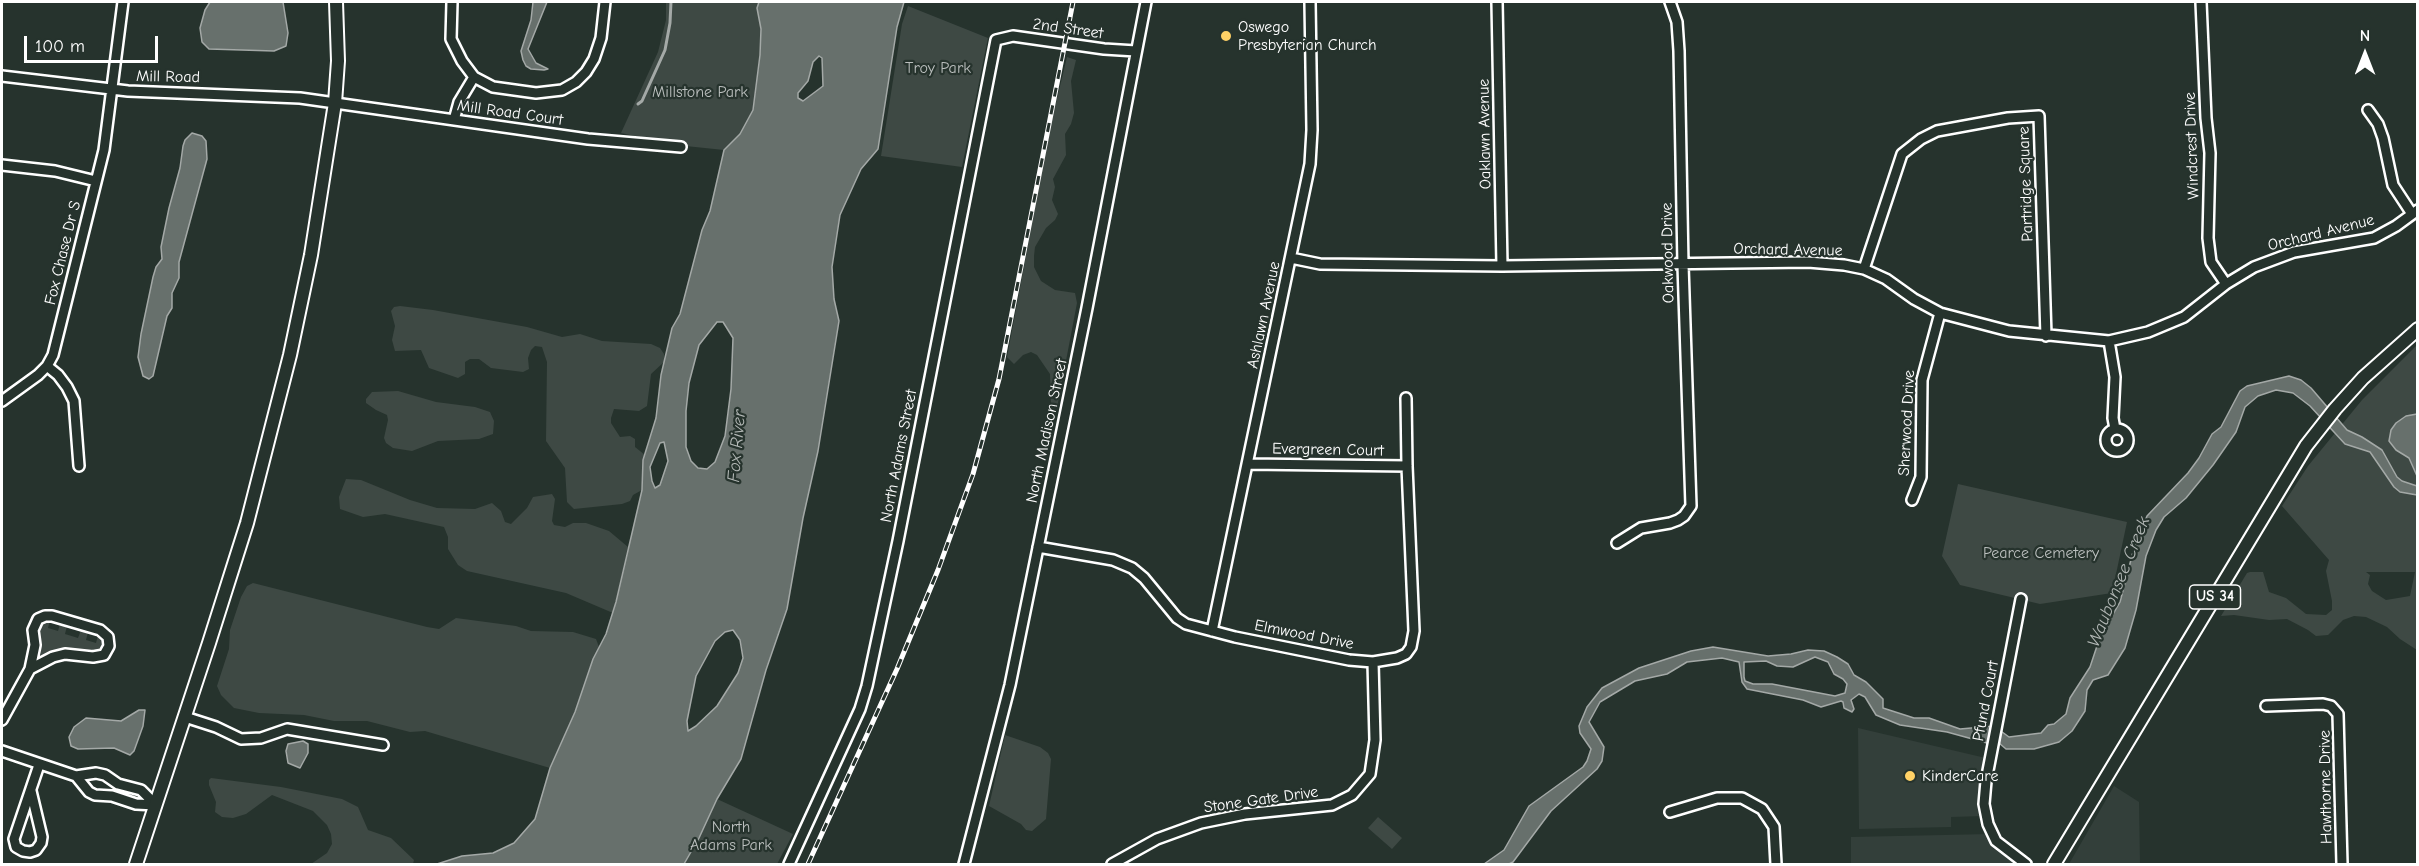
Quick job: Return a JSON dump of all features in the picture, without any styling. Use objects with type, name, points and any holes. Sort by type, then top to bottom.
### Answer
[{"type":"main road","points":[[136,864],[247,523],[269,441],[311,255],[335,103],[338,61],[336,2]]},
{"type":"main road","name":"US 34","points":[[2054,864],[2282,485],[2316,434],[2384,357],[2418,329]]},
{"type":"street","name":"Fox Chase Dr S","points":[[2,401],[47,366],[58,336],[104,150],[113,90],[120,2]]},
{"type":"street","points":[[452,2],[451,39],[462,61],[474,77],[493,87],[536,93],[561,90],[576,82],[586,72],[601,38],[605,2]]},
{"type":"street","name":"North Madison Street","points":[[964,864],[1000,728],[1146,2]]},
{"type":"street","name":"Ashlawn Avenue","points":[[1212,631],[1310,164],[1312,130],[1310,2]]},
{"type":"street","name":"Oaklawn Avenue","points":[[1497,2],[1502,266]]},
{"type":"street","name":"Oakwood Drive","points":[[1617,543],[1641,528],[1678,520],[1691,506],[1679,51],[1677,22],[1671,2]]},
{"type":"street","name":"Windcrest Drive","points":[[2201,2],[2206,118],[2210,153],[2208,238],[2211,262],[2226,284]]},
{"type":"street","name":"2nd Street","points":[[996,40],[1013,36],[1104,49],[1136,51]]},
{"type":"street","name":"North Adams Street","points":[[789,864],[860,709],[867,686],[898,541],[996,40]]},
{"type":"street","name":"Mill Road","points":[[2,76],[113,90],[246,94],[335,103]]},
{"type":"street","points":[[454,120],[459,102],[474,77]]},
{"type":"street","name":"Mill Road Court","points":[[335,103],[588,139],[681,147]]},
{"type":"street","points":[[2368,110],[2378,124],[2383,138],[2393,185],[2415,212]]},
{"type":"street","name":"Partridge Square","points":[[1864,268],[1902,154],[1921,139],[1937,131],[2008,118],[2038,117],[2046,336]]},
{"type":"street","points":[[2,165],[54,171],[96,181]]},
{"type":"street","name":"Orchard Avenue","points":[[1291,258],[1320,264],[1502,266],[1808,262],[1864,268],[1940,313],[2009,331],[2109,341],[2148,332],[2184,317],[2226,284],[2254,267],[2294,252],[2374,238],[2415,212]]},
{"type":"street","name":"Sherwood Drive","points":[[1912,500],[1921,477],[1922,380],[1940,313]]},
{"type":"street","points":[[2109,341],[2115,377],[2113,418],[2115,429]]},
{"type":"street","points":[[47,366],[68,387],[74,401],[79,466]]},
{"type":"street","name":"Elmwood Drive","points":[[1038,547],[1113,560],[1132,568],[1144,578],[1177,618],[1186,624],[1349,660],[1373,662],[1397,658],[1406,654],[1413,640],[1406,398]]},
{"type":"street","name":"Evergreen Court","points":[[1248,464],[1407,466]]},
{"type":"street","name":"Pfund Court","points":[[2021,599],[1984,794],[1988,824],[1996,841],[2026,864]]},
{"type":"street","points":[[2,720],[30,669],[35,645],[34,624],[38,619],[45,616],[100,630],[108,637],[109,646],[104,656],[65,654],[52,657],[30,669]]},
{"type":"street","name":"Stone Gate Drive","points":[[1112,864],[1157,839],[1201,823],[1292,808],[1332,805],[1352,795],[1370,774],[1375,740],[1373,662]]},
{"type":"street","name":"Hawthorne Drive","points":[[2266,706],[2323,704],[2331,706],[2338,714],[2342,864]]},
{"type":"street","points":[[185,717],[216,727],[241,740],[261,738],[287,729],[383,745]]},
{"type":"street","points":[[2,751],[76,776],[96,773],[105,775],[118,784],[141,790],[156,805]]},
{"type":"street","points":[[31,791],[42,837],[36,850],[30,852],[16,847],[14,839],[39,765]]},
{"type":"street","points":[[76,776],[89,792],[95,795],[112,796],[136,804],[156,805]]},
{"type":"street","points":[[1670,812],[1717,798],[1742,798],[1762,809],[1774,827],[1776,864]]},
{"type":"shaded area","points":[[1858,728],[1990,759],[1984,816],[1951,817],[1951,827],[1859,829]]},
{"type":"shaded area","points":[[2114,786],[2139,802],[2140,864],[2069,864]]},
{"type":"shaded area","points":[[1990,834],[2006,855],[2022,864],[1851,864],[1851,837]]},
{"type":"green space","name":"Millstone Park","points":[[666,2],[759,2],[757,8],[761,29],[760,55],[753,110],[740,134],[724,150],[676,145],[621,133],[658,52],[666,20]]},
{"type":"green space","name":"Troy Park","points":[[908,6],[988,38],[962,167],[881,156],[902,24]]},
{"type":"green space","points":[[1067,57],[1076,60],[1071,81],[1074,113],[1065,134],[1066,155],[1053,179],[1055,187],[1052,200],[1058,214],[1046,228],[1035,247],[1034,256],[1034,267],[1041,281],[1055,290],[1075,293],[1077,303],[1057,408],[1051,405],[1050,374],[1037,355],[1031,352],[1023,355],[1014,364],[1007,357],[1050,128]]},
{"type":"green space","points":[[400,306],[527,327],[562,337],[580,334],[602,341],[651,344],[660,348],[664,354],[664,362],[651,374],[647,406],[639,411],[614,409],[611,418],[611,423],[620,437],[630,436],[635,439],[635,447],[645,455],[642,490],[633,495],[630,501],[622,504],[574,509],[567,502],[565,468],[546,441],[547,362],[542,347],[535,346],[531,350],[528,358],[529,369],[523,372],[491,368],[479,359],[470,359],[465,362],[465,374],[458,378],[429,368],[421,350],[395,351],[392,340],[395,326],[391,311],[394,307]]},
{"type":"green space","points":[[2417,345],[2417,650],[2387,627],[2366,617],[2354,616],[2343,620],[2328,635],[2316,636],[2287,619],[2269,620],[2234,615],[2221,616],[2247,573],[2250,572],[2263,572],[2269,592],[2286,598],[2306,614],[2326,615],[2332,610],[2326,571],[2329,560],[2282,506],[2308,466],[2362,400]],"holes":[[[2366,572],[2415,572],[2410,596],[2386,600],[2372,591],[2368,584],[2370,575]]]},
{"type":"green space","points":[[398,391],[436,402],[475,407],[490,412],[494,421],[493,434],[479,439],[438,441],[412,451],[393,448],[386,443],[384,438],[387,415],[366,403],[366,399],[372,392]]},
{"type":"green space","points":[[346,479],[361,480],[410,500],[437,508],[475,509],[492,503],[501,511],[505,522],[511,524],[527,508],[533,497],[552,494],[555,499],[552,521],[554,525],[565,527],[573,523],[586,523],[609,531],[628,547],[613,613],[566,593],[467,571],[458,565],[448,549],[448,537],[444,527],[385,514],[363,517],[340,509],[339,497]]},
{"type":"green space","name":"Pearce Cemetery","points":[[1958,484],[2127,522],[2112,593],[2040,604],[1960,585],[1942,556]]},
{"type":"green space","points":[[253,583],[427,627],[439,629],[456,618],[516,626],[531,631],[573,632],[596,639],[599,647],[575,712],[550,768],[425,731],[410,732],[367,721],[334,721],[304,715],[259,713],[234,708],[221,695],[217,686],[229,649],[230,630],[241,597],[247,586]]},
{"type":"green space","points":[[45,620],[50,620],[48,628],[58,631],[60,624],[67,626],[65,634],[78,638],[81,630],[88,632],[86,640],[96,643],[98,635],[103,638],[105,646],[101,652],[96,653],[65,649],[41,656],[38,628]]},
{"type":"green space","points":[[1005,735],[1040,747],[1048,753],[1051,759],[1046,819],[1032,831],[1026,830],[1021,824],[989,806]]},
{"type":"green space","points":[[211,778],[281,787],[342,799],[358,807],[368,830],[391,838],[414,860],[413,864],[311,864],[327,853],[332,844],[327,825],[313,811],[272,795],[246,814],[233,818],[222,817],[215,812],[216,802],[209,785]]},
{"type":"green space","name":"North Adams Park","points":[[717,799],[793,834],[777,864],[684,864]]},
{"type":"green space","points":[[1378,817],[1402,838],[1392,849],[1368,828]]},
{"type":"water","points":[[210,2],[283,2],[288,33],[286,46],[274,51],[209,49],[202,42],[200,28]]},
{"type":"water","points":[[533,2],[547,2],[528,49],[536,63],[548,69],[544,70],[531,69],[526,66],[521,51],[531,20]]},
{"type":"water","name":"Fox River","points":[[759,2],[904,2],[897,27],[878,149],[861,169],[840,215],[832,267],[834,299],[839,321],[818,451],[803,518],[787,609],[766,670],[741,759],[717,799],[684,864],[437,864],[462,856],[493,853],[514,843],[535,819],[550,768],[575,712],[593,659],[606,634],[616,602],[642,490],[643,460],[656,418],[661,375],[672,328],[680,314],[702,230],[710,211],[724,150],[740,134],[753,110],[760,55],[761,29],[757,8]],"holes":[[[819,56],[822,58],[823,86],[803,101],[798,98],[798,93],[808,81],[813,62]],[[717,322],[723,322],[733,338],[731,389],[725,436],[715,462],[707,469],[698,468],[691,461],[686,447],[689,383],[699,345]],[[664,442],[668,461],[660,485],[655,488],[650,467],[660,443]],[[733,630],[740,640],[743,658],[738,673],[717,706],[688,731],[687,721],[696,676],[715,641],[725,632]]]},
{"type":"water","points":[[192,133],[202,136],[206,141],[207,159],[179,262],[179,278],[172,293],[172,308],[167,316],[153,376],[149,379],[143,376],[138,357],[141,334],[153,277],[162,259],[161,247],[183,146]]},
{"type":"water","points":[[2289,376],[2301,380],[2311,388],[2347,430],[2382,450],[2397,477],[2417,486],[2417,495],[2400,492],[2370,452],[2345,444],[2310,406],[2293,393],[2276,390],[2258,396],[2245,407],[2236,432],[2213,465],[2186,498],[2164,517],[2156,530],[2146,556],[2136,610],[2125,648],[2108,675],[2093,680],[2087,690],[2085,711],[2072,731],[2059,742],[2034,749],[2006,749],[1999,743],[1987,743],[1947,732],[1900,725],[1876,715],[1865,697],[1859,694],[1851,700],[1854,709],[1852,712],[1844,708],[1841,701],[1821,707],[1803,700],[1747,689],[1742,682],[1739,662],[1722,658],[1687,662],[1667,674],[1635,681],[1600,702],[1589,722],[1604,747],[1602,761],[1597,769],[1551,811],[1513,862],[1484,864],[1504,850],[1529,806],[1583,767],[1591,749],[1580,733],[1579,726],[1587,707],[1602,688],[1639,668],[1691,651],[1713,647],[1768,656],[1808,650],[1824,651],[1848,664],[1854,675],[1866,682],[1883,699],[1883,708],[1914,718],[1929,718],[1960,729],[1994,726],[2009,737],[2041,733],[2048,725],[2054,724],[2066,714],[2070,698],[2090,667],[2100,637],[2120,602],[2134,548],[2147,516],[2188,473],[2212,434],[2221,427],[2240,391],[2247,386]],"holes":[[[1815,657],[1828,662],[1834,674],[1847,684],[1845,693],[1835,696],[1772,684],[1753,684],[1745,681],[1744,677],[1744,662],[1766,661],[1777,666],[1793,667]]]},
{"type":"water","points":[[2418,414],[2417,476],[2409,458],[2396,450],[2389,441],[2391,430],[2396,423],[2406,416]]},
{"type":"water","points":[[139,710],[145,710],[143,726],[134,751],[130,755],[114,748],[78,749],[71,746],[69,737],[74,727],[86,718],[121,721]]},
{"type":"water","points":[[303,741],[308,744],[308,753],[300,768],[288,763],[286,751],[288,744]]},
{"type":"waterway","points":[[638,104],[642,101],[665,50],[671,2]]},
{"type":"railway","points":[[808,864],[897,669],[938,570],[973,474],[999,379],[1073,2]]},
{"type":"place","name":"Oswego Presbyterian Church","points":[[1226,36]]},
{"type":"place","name":"KinderCare","points":[[1910,776]]},
{"type":"water label","name":"Waubonsee Creek","points":[[2119,582]]}]
